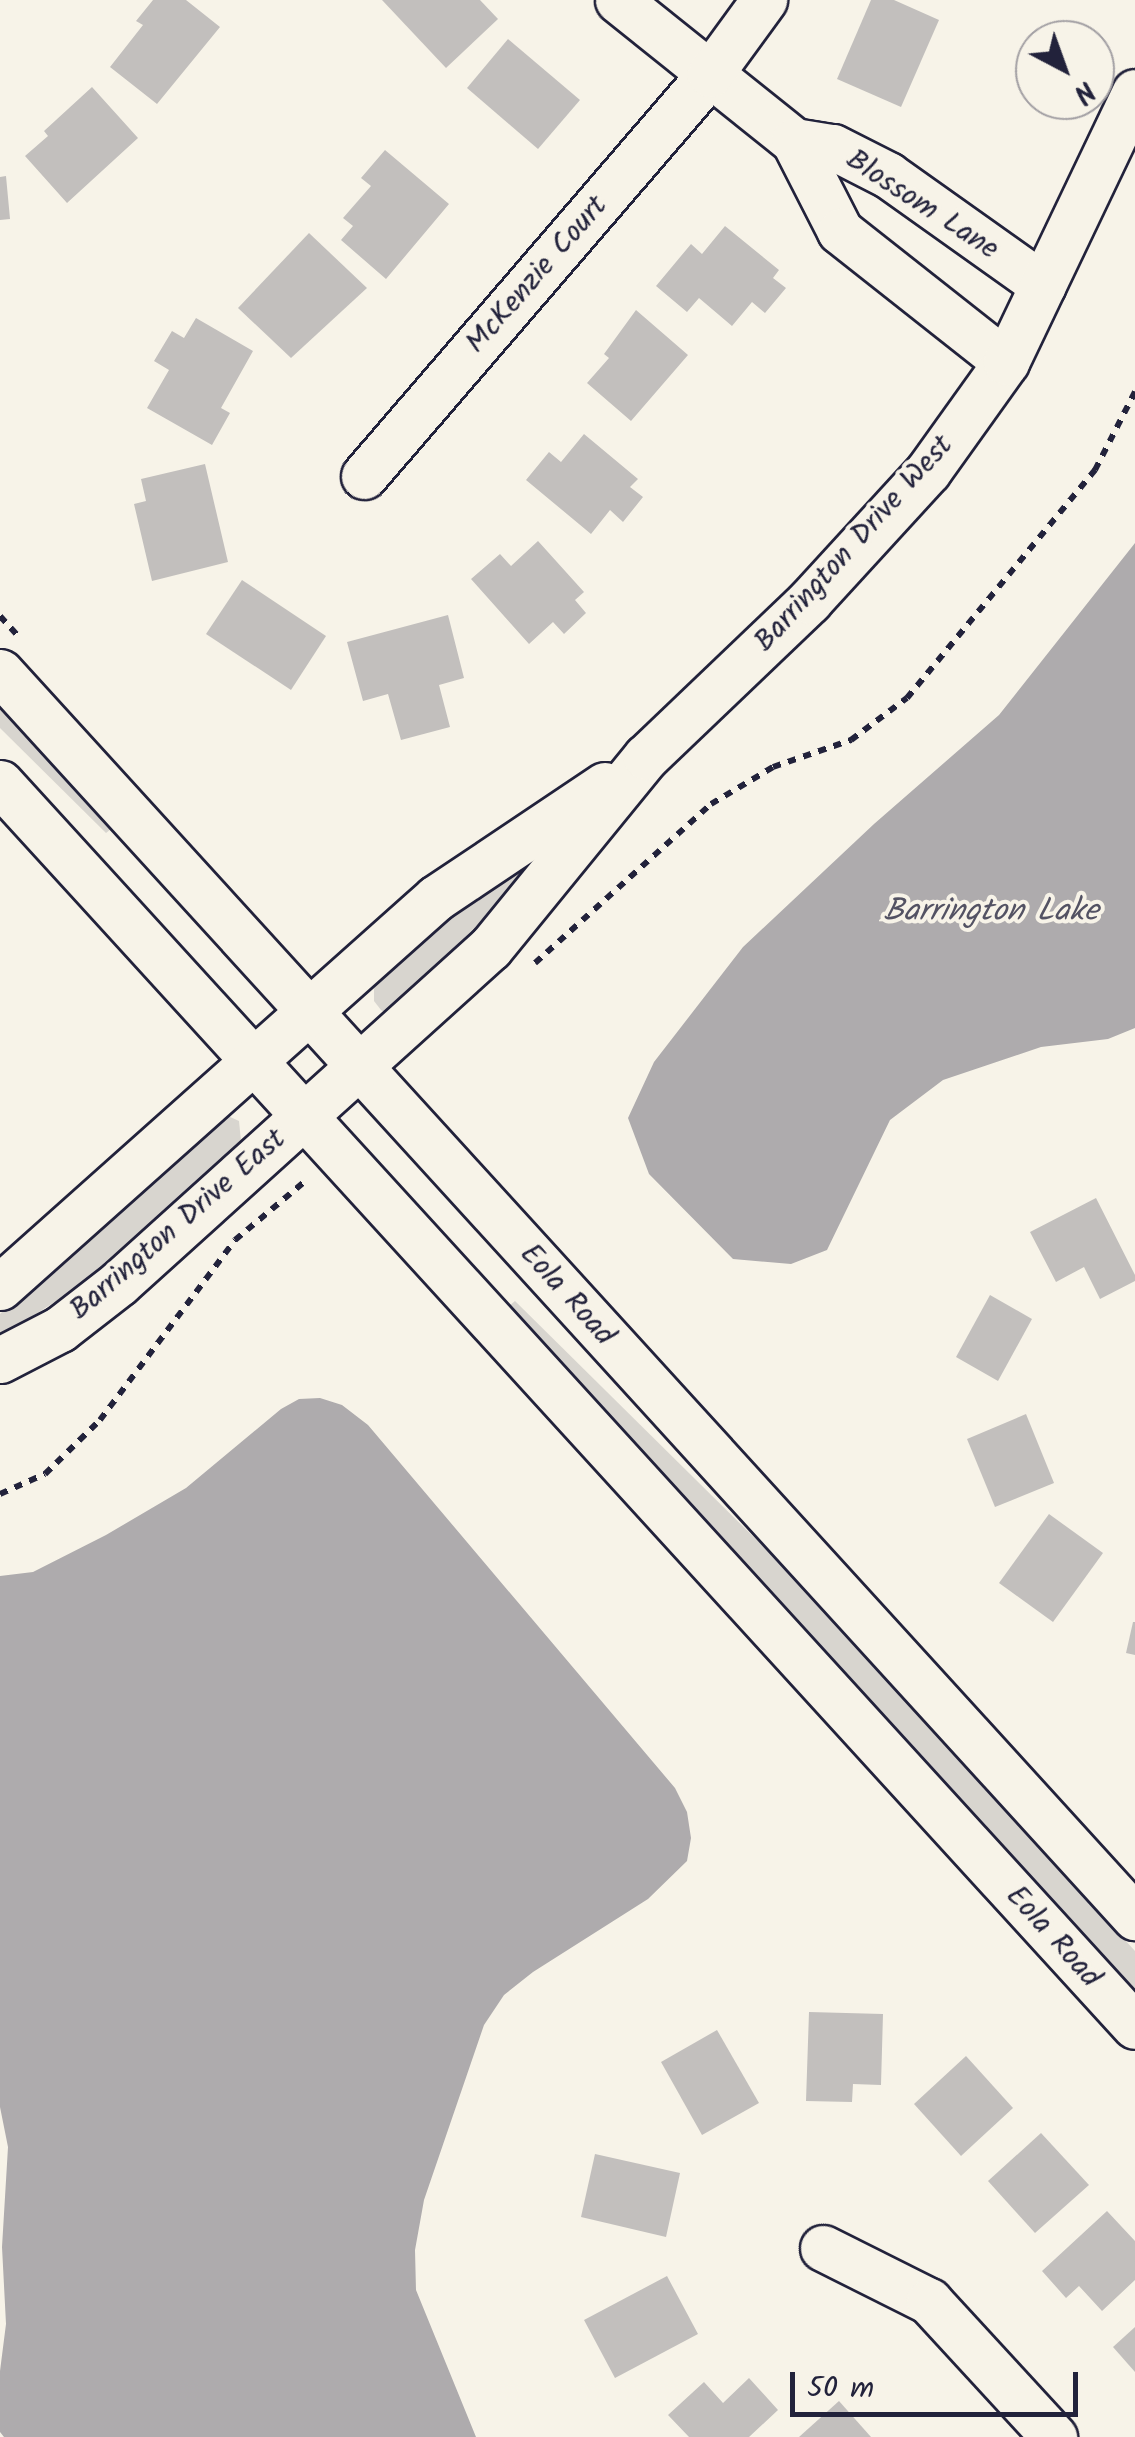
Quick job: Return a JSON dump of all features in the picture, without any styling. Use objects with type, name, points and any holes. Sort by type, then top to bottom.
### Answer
[{"type":"street","name":"Blossom Lane","points":[[618,0],[794,140],[840,231],[1006,362]]},
{"type":"street","name":"McKenzie Court","points":[[364,476],[710,74],[764,0]]},
{"type":"street","name":"Barrington Drive West","points":[[302,1116],[490,948],[646,757],[836,572],[928,470],[1006,362],[1135,92]]},
{"type":"street","name":"Blossom Lane","points":[[794,140],[833,148],[888,175],[1042,285]]},
{"type":"street","name":"Eola Road","points":[[0,672],[1135,1917]]},
{"type":"street","name":"Barrington Drive West","points":[[252,1059],[436,898],[646,757]]},
{"type":"street","name":"Eola Road","points":[[0,783],[1135,2026]]},
{"type":"street","points":[[0,1287],[252,1059]]},
{"type":"street","name":"Barrington Drive East","points":[[0,1360],[60,1329],[119,1283],[302,1116]]},
{"type":"street","points":[[823,2248],[929,2301],[1053,2436]]},
{"type":"path","points":[[524,973],[710,804],[773,767],[851,740],[907,698],[1095,470],[1135,392]]},
{"type":"path","points":[[0,1494],[45,1474],[100,1420],[236,1240],[304,1182]]},
{"type":"shaded area","points":[[0,706],[111,829],[106,833],[0,728]]},
{"type":"shaded area","points":[[550,847],[484,942],[388,1015],[381,1010],[374,1001],[374,989],[384,972],[455,910]]},
{"type":"shaded area","points":[[228,1116],[239,1121],[241,1141],[92,1278],[0,1337],[0,1314],[204,1125]]},
{"type":"shaded area","points":[[515,1301],[780,1563],[1135,1951],[1135,1992],[509,1306]]},
{"type":"water","name":"Barrington Lake","points":[[1135,543],[1135,1028],[1108,1039],[1041,1047],[943,1080],[890,1120],[827,1250],[791,1264],[733,1259],[649,1174],[628,1118],[654,1062],[743,947],[874,824],[999,715]]},
{"type":"water","points":[[320,1398],[342,1405],[368,1425],[675,1788],[687,1812],[691,1838],[687,1861],[648,1899],[533,1972],[504,1995],[484,2025],[424,2200],[415,2250],[416,2290],[476,2437],[4,2437],[0,2432],[0,2371],[6,2324],[2,2247],[8,2147],[0,2107],[0,1576],[33,1572],[106,1535],[186,1488],[281,1409],[299,1399]]},
{"type":"building","points":[[153,0],[186,0],[220,27],[157,104],[110,67],[143,25],[136,21]]},
{"type":"building","points":[[382,0],[480,0],[498,19],[446,68]]},
{"type":"building","points":[[871,0],[894,0],[939,20],[901,107],[837,79]]},
{"type":"building","points":[[508,39],[580,100],[538,149],[467,88]]},
{"type":"building","points":[[92,87],[138,138],[67,203],[25,156],[48,136],[44,131]]},
{"type":"building","points":[[385,150],[449,204],[386,279],[341,240],[353,226],[343,218],[371,186],[361,178]]},
{"type":"building","points":[[6,176],[10,219],[0,220],[0,177]]},
{"type":"building","points":[[725,226],[779,270],[773,278],[786,288],[765,313],[752,302],[732,326],[699,298],[687,312],[656,286],[691,244],[702,254]]},
{"type":"building","points":[[309,233],[367,288],[291,358],[238,308]]},
{"type":"building","points":[[636,310],[688,355],[631,421],[587,383],[609,358],[604,354]]},
{"type":"building","points":[[196,318],[253,351],[221,408],[230,413],[212,445],[147,408],[169,370],[154,361],[172,331],[184,338]]},
{"type":"building","points":[[584,434],[638,479],[630,487],[643,497],[623,522],[610,510],[591,534],[526,480],[549,452],[561,462]]},
{"type":"building","points":[[205,464],[228,562],[152,581],[134,504],[146,501],[141,479]]},
{"type":"building","points":[[538,541],[584,592],[575,600],[586,613],[564,634],[553,622],[529,644],[471,579],[500,554],[511,566]]},
{"type":"building","points":[[242,580],[326,636],[291,690],[206,634]]},
{"type":"building","points":[[448,615],[464,678],[439,685],[450,727],[401,740],[388,694],[363,701],[347,642]]},
{"type":"building","points":[[1096,1198],[1135,1275],[1135,1281],[1100,1299],[1084,1267],[1056,1282],[1030,1232]]},
{"type":"building","points":[[990,1295],[1032,1319],[998,1381],[956,1357]]},
{"type":"building","points":[[1026,1414],[1054,1483],[995,1507],[967,1439]]},
{"type":"building","points":[[1049,1514],[1103,1553],[1053,1622],[999,1583]]},
{"type":"building","points":[[1135,1622],[1135,1655],[1126,1653]]},
{"type":"building","points":[[809,2012],[883,2014],[881,2085],[853,2084],[852,2102],[806,2101]]},
{"type":"building","points":[[717,2030],[759,2103],[702,2135],[661,2062]]},
{"type":"building","points":[[966,2056],[1013,2108],[961,2156],[914,2104]]},
{"type":"building","points":[[1041,2133],[1089,2185],[1035,2233],[988,2181]]},
{"type":"building","points":[[595,2154],[680,2173],[666,2237],[581,2217]]},
{"type":"building","points":[[1107,2211],[1135,2241],[1135,2280],[1102,2311],[1079,2286],[1066,2298],[1042,2271]]},
{"type":"building","points":[[667,2276],[698,2334],[615,2378],[584,2320]]},
{"type":"building","points":[[1135,2327],[1135,2372],[1113,2347]]},
{"type":"building","points":[[749,2378],[778,2410],[749,2437],[689,2437],[668,2415],[704,2382],[723,2403]]},
{"type":"building","points":[[839,2401],[871,2437],[799,2437]]}]
